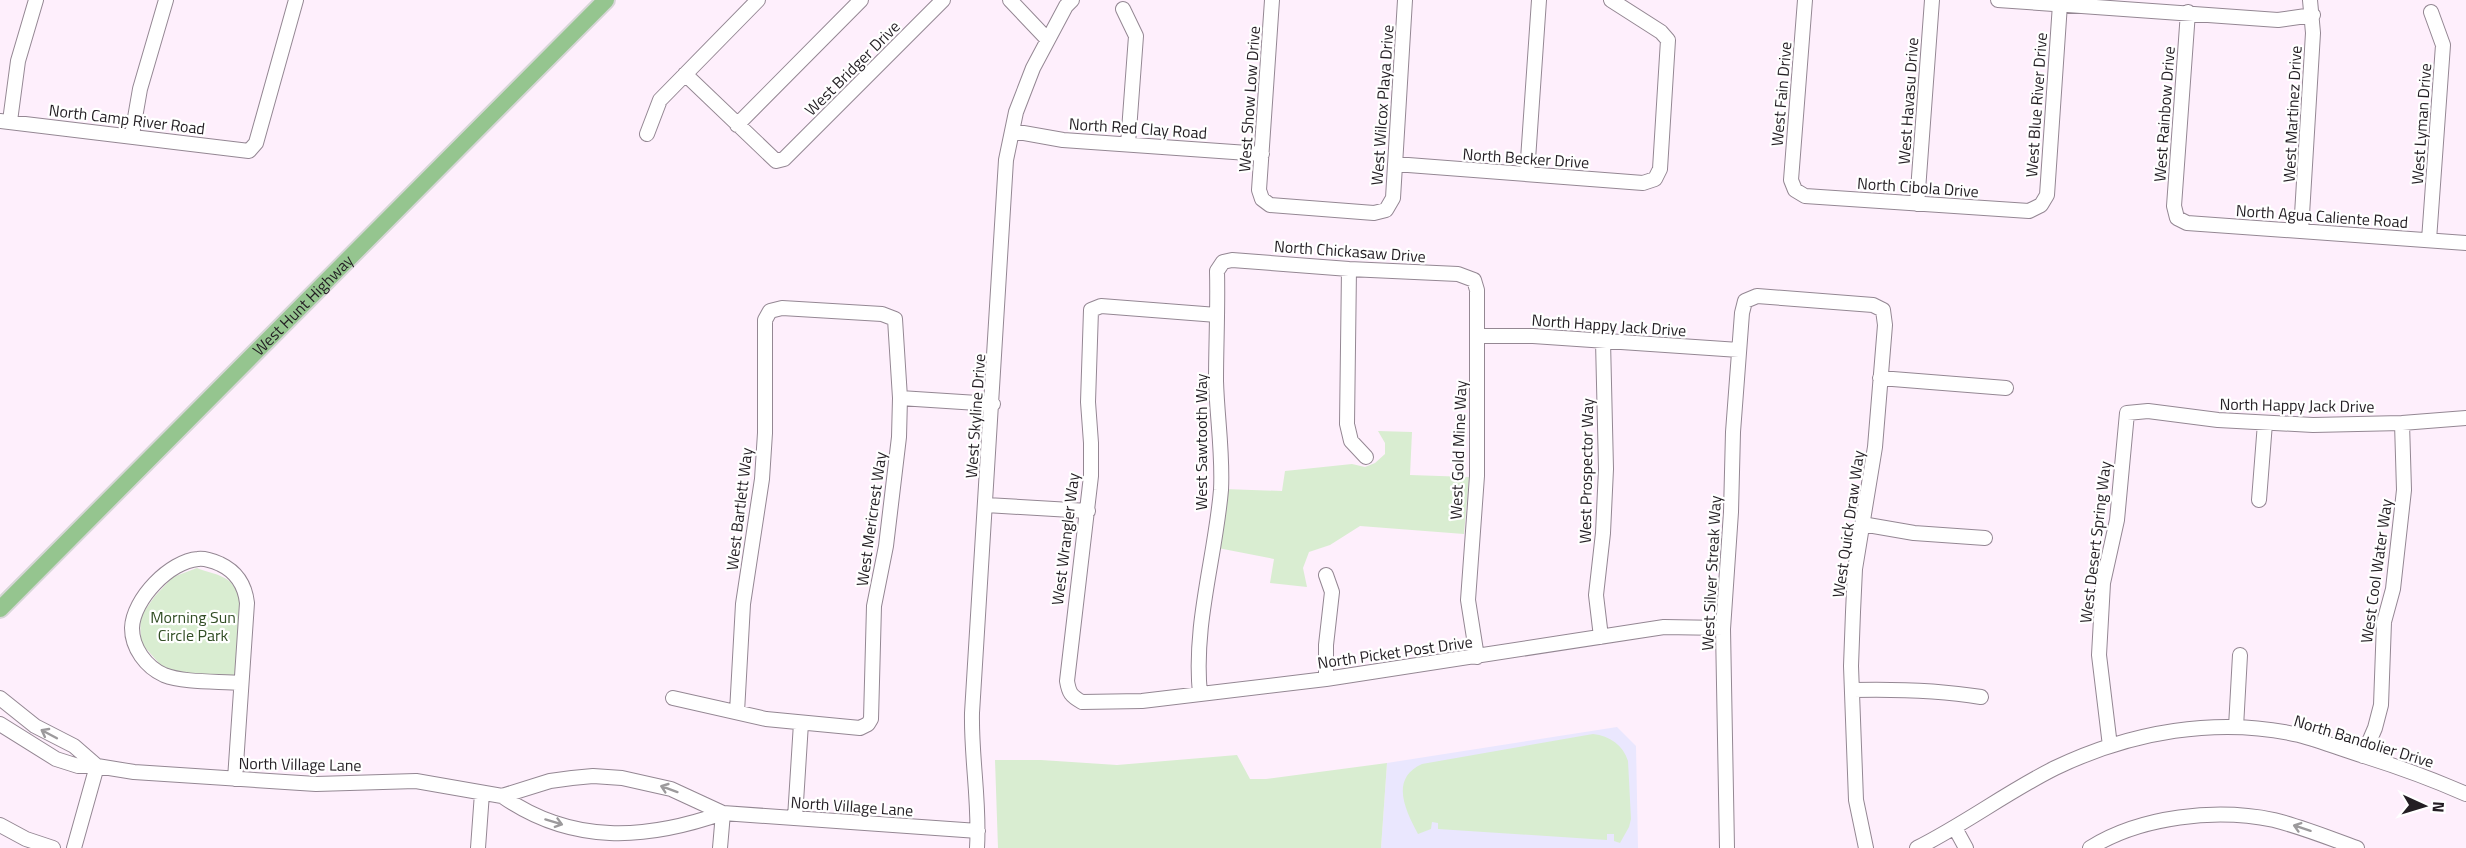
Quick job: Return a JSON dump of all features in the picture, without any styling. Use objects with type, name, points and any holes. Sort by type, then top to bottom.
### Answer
[{"type":"main road","name":"West Hunt Highway","points":[[0,609],[606,0]]},
{"type":"street","points":[[5,121],[18,61],[36,0]]},
{"type":"street","points":[[132,135],[140,89],[166,0]]},
{"type":"street","name":"North Camp River Road","points":[[5,121],[249,151],[255,142],[296,0]]},
{"type":"street","points":[[647,134],[660,100],[758,0]]},
{"type":"street","points":[[685,74],[737,124],[861,0]]},
{"type":"street","name":"West Bridger Drive","points":[[737,124],[776,160],[784,159],[944,0]]},
{"type":"street","points":[[1010,0],[1047,39]]},
{"type":"street","name":"West Skyline Drive","points":[[977,848],[978,831],[971,738],[1006,160],[1016,112],[1033,68],[1047,39],[1072,0]]},
{"type":"street","name":"West Show Low Drive","points":[[1272,0],[1259,190],[1262,199],[1270,205],[1374,213],[1386,210]]},
{"type":"street","name":"West Wilcox Playa Drive","points":[[1386,210],[1393,198],[1406,0]]},
{"type":"street","points":[[1527,174],[1539,0]]},
{"type":"street","points":[[1611,0],[1629,4]]},
{"type":"street","name":"West Fain Drive","points":[[1795,190],[1791,180],[1805,0]]},
{"type":"street","name":"West Havasu Drive","points":[[1917,204],[1932,0]]},
{"type":"street","points":[[1998,0],[2278,20],[2313,15]]},
{"type":"street","name":"West Martinez Drive","points":[[2301,231],[2313,15],[2310,0]]},
{"type":"street","name":"North Becker Drive","points":[[1395,164],[1643,183],[1654,179],[1660,169],[1668,40],[1629,4]]},
{"type":"street","name":"West Blue River Drive","points":[[2041,206],[2047,195],[2060,4]]},
{"type":"street","points":[[1123,9],[1136,36],[1128,144]]},
{"type":"street","name":"West Rainbow Drive","points":[[2177,218],[2174,206],[2188,12]]},
{"type":"street","name":"West Lyman Drive","points":[[2429,240],[2443,45],[2431,12]]},
{"type":"street","name":"North Red Clay Road","points":[[1012,131],[1063,140],[1262,154]]},
{"type":"street","name":"North Cibola Drive","points":[[1795,190],[1805,196],[1917,204],[2029,211],[2041,206]]},
{"type":"street","name":"North Agua Caliente Road","points":[[2177,218],[2187,223],[2466,243]]},
{"type":"street","name":"North Chickasaw Drive","points":[[1223,262],[1232,260],[1458,274],[1474,280]]},
{"type":"street","name":"West Sawtooth Way","points":[[1200,694],[1199,657],[1202,614],[1221,488],[1216,380],[1217,271],[1223,262]]},
{"type":"street","points":[[1349,269],[1347,424],[1352,441],[1366,457]]},
{"type":"street","name":"West Gold Mine Way","points":[[1474,280],[1477,290],[1477,476],[1468,600],[1476,657]]},
{"type":"street","name":"West Quick Draw Way","points":[[1745,301],[1757,296],[1873,305],[1883,310],[1885,325],[1875,447],[1855,569],[1852,690],[1856,800],[1866,848]]},
{"type":"street","name":"West Silver Streak Way","points":[[1727,848],[1723,628],[1731,512],[1732,432],[1742,313],[1745,301]]},
{"type":"street","name":"West Wrangler Way","points":[[1073,697],[1069,693],[1067,671],[1076,589],[1088,512],[1091,443],[1088,402],[1090,310],[1101,306],[1217,315]]},
{"type":"street","name":"West Mericrest Way","points":[[770,311],[782,308],[882,314],[895,319],[900,398],[894,493],[874,606],[871,719],[868,724],[860,728],[801,723]]},
{"type":"street","name":"West Bartlett Way","points":[[737,712],[743,604],[762,478],[765,433],[765,320],[770,311]]},
{"type":"street","name":"North Happy Jack Drive","points":[[1477,336],[1533,336],[1739,350]]},
{"type":"street","name":"West Prospector Way","points":[[1601,637],[1596,595],[1604,533],[1606,469],[1603,341]]},
{"type":"street","points":[[1880,378],[2006,388]]},
{"type":"street","points":[[900,398],[993,404]]},
{"type":"street","name":"North Happy Jack Drive","points":[[2127,413],[2148,411],[2218,420],[2313,425],[2402,423],[2466,418]]},
{"type":"street","name":"West Desert Spring Way","points":[[2110,746],[2099,645],[2103,583],[2117,520],[2127,413]]},
{"type":"street","points":[[2259,500],[2265,423]]},
{"type":"street","name":"West Cool Water Way","points":[[2363,756],[2375,728],[2381,705],[2381,652],[2384,622],[2393,589],[2404,490],[2402,423]]},
{"type":"street","points":[[986,505],[1088,512]]},
{"type":"street","points":[[1862,524],[1914,533],[1985,538]]},
{"type":"street","points":[[234,779],[247,603],[245,588],[227,567],[213,561],[199,558],[171,568],[143,597],[137,611],[132,627],[142,660],[166,676],[241,683]]},
{"type":"street","points":[[1326,575],[1332,592],[1326,645],[1326,679]]},
{"type":"street","name":"North Picket Post Drive","points":[[1073,697],[1082,702],[1142,701],[1326,679],[1664,627],[1723,628]]},
{"type":"street","points":[[2236,727],[2240,655]]},
{"type":"street","points":[[1852,690],[1904,688],[1949,691],[1981,697]]},
{"type":"street","points":[[0,698],[34,726],[74,746],[97,766],[74,848]]},
{"type":"street","points":[[674,698],[766,719],[801,723],[795,818]]},
{"type":"street","name":"North Village Lane","points":[[0,724],[56,759],[78,766],[316,784],[416,781],[450,785],[502,796],[572,778],[593,776],[622,778],[671,789],[723,813],[978,831]]},
{"type":"street","name":"North Bandolier Drive","points":[[1917,848],[2054,769],[2110,746],[2151,735],[2185,730],[2236,727],[2299,735],[2425,775],[2466,794]]},
{"type":"street","points":[[478,848],[482,793]]},
{"type":"street","name":"North Village Lane","points":[[502,796],[516,806],[549,821],[575,828],[611,833],[670,830],[723,813]]},
{"type":"street","points":[[720,848],[723,813]]},
{"type":"street","points":[[2090,848],[2122,833],[2148,825],[2201,816],[2225,815],[2272,820],[2300,827],[2357,848]]},
{"type":"street","points":[[0,825],[24,843],[53,848]]},
{"type":"street","points":[[1955,828],[1966,848]]},
{"type":"shaded area","points":[[1617,727],[1636,746],[1638,848],[1381,848],[1387,763]]},
{"type":"green space","points":[[1378,431],[1412,432],[1410,475],[1469,477],[1464,534],[1360,526],[1330,545],[1309,552],[1303,568],[1307,587],[1270,583],[1274,559],[1218,548],[1225,489],[1282,491],[1285,471],[1352,464],[1365,467],[1375,463],[1385,454],[1385,443]]},
{"type":"green space","name":"Morning Sun Circle Park","points":[[197,568],[228,580],[240,599],[242,627],[236,680],[166,671],[141,643],[140,617],[155,596],[173,577]]},
{"type":"green space","points":[[1593,734],[1615,742],[1623,750],[1628,761],[1631,819],[1620,843],[1614,841],[1614,834],[1607,834],[1607,840],[1438,829],[1438,823],[1432,822],[1431,829],[1418,834],[1405,806],[1403,787],[1412,770],[1422,764]]},
{"type":"green space","points":[[1237,755],[1250,779],[1266,779],[1387,763],[1381,848],[998,848],[995,760],[1041,760],[1117,765]]}]
